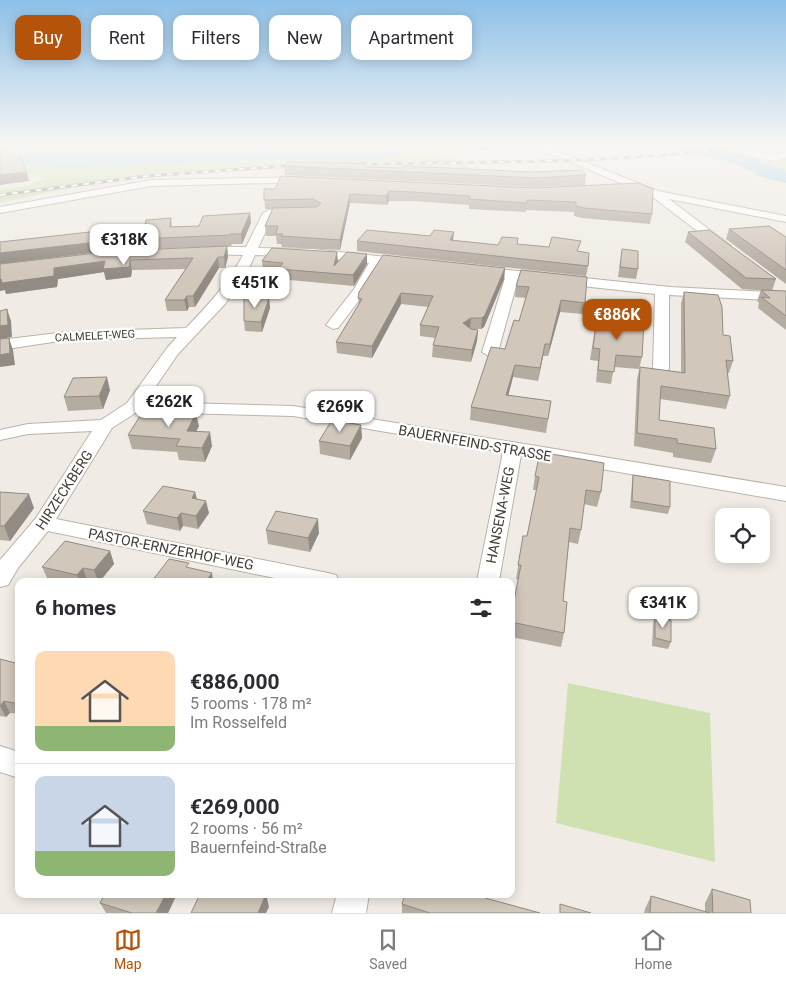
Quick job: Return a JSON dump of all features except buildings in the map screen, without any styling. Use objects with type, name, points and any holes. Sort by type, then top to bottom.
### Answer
[{"type":"street","points":[[0,210],[114,190]]},
{"type":"street","points":[[646,190],[654,193],[786,219]]},
{"type":"street","points":[[654,193],[733,251]]},
{"type":"street","points":[[133,406],[172,351],[220,301],[238,275],[269,214],[305,213]]},
{"type":"street","points":[[192,250],[312,253],[416,264]]},
{"type":"street","points":[[333,325],[360,290],[377,260]]},
{"type":"street","points":[[464,269],[662,291],[730,296],[783,292]]},
{"type":"street","points":[[490,352],[513,274]]},
{"type":"street","points":[[661,369],[662,291]]},
{"type":"street","name":"CALMELET-WEG","points":[[0,345],[66,336],[190,332]]},
{"type":"street","points":[[479,336],[495,336]]},
{"type":"street","name":"HIRZECKBERG","points":[[3,569],[43,523],[105,425],[133,406]]},
{"type":"street","name":"BAUERNFEIND-STRASSE","points":[[133,406],[293,411],[513,450],[786,494]]},
{"type":"street","points":[[0,436],[28,429],[105,425]]},
{"type":"street","name":"HANSENA-WEG","points":[[489,578],[513,450]]},
{"type":"street","name":"PASTOR-ERNZERHOF-WEG","points":[[43,523],[313,578]]},
{"type":"street","points":[[0,759],[15,764]]},
{"type":"street","points":[[349,913],[352,898]]},
{"type":"green space","points":[[0,190],[2,190],[65,190],[0,203]]},
{"type":"green space","points":[[568,683],[710,713],[715,862],[556,823]]},
{"type":"railway","points":[[0,195],[42,190]]}]
